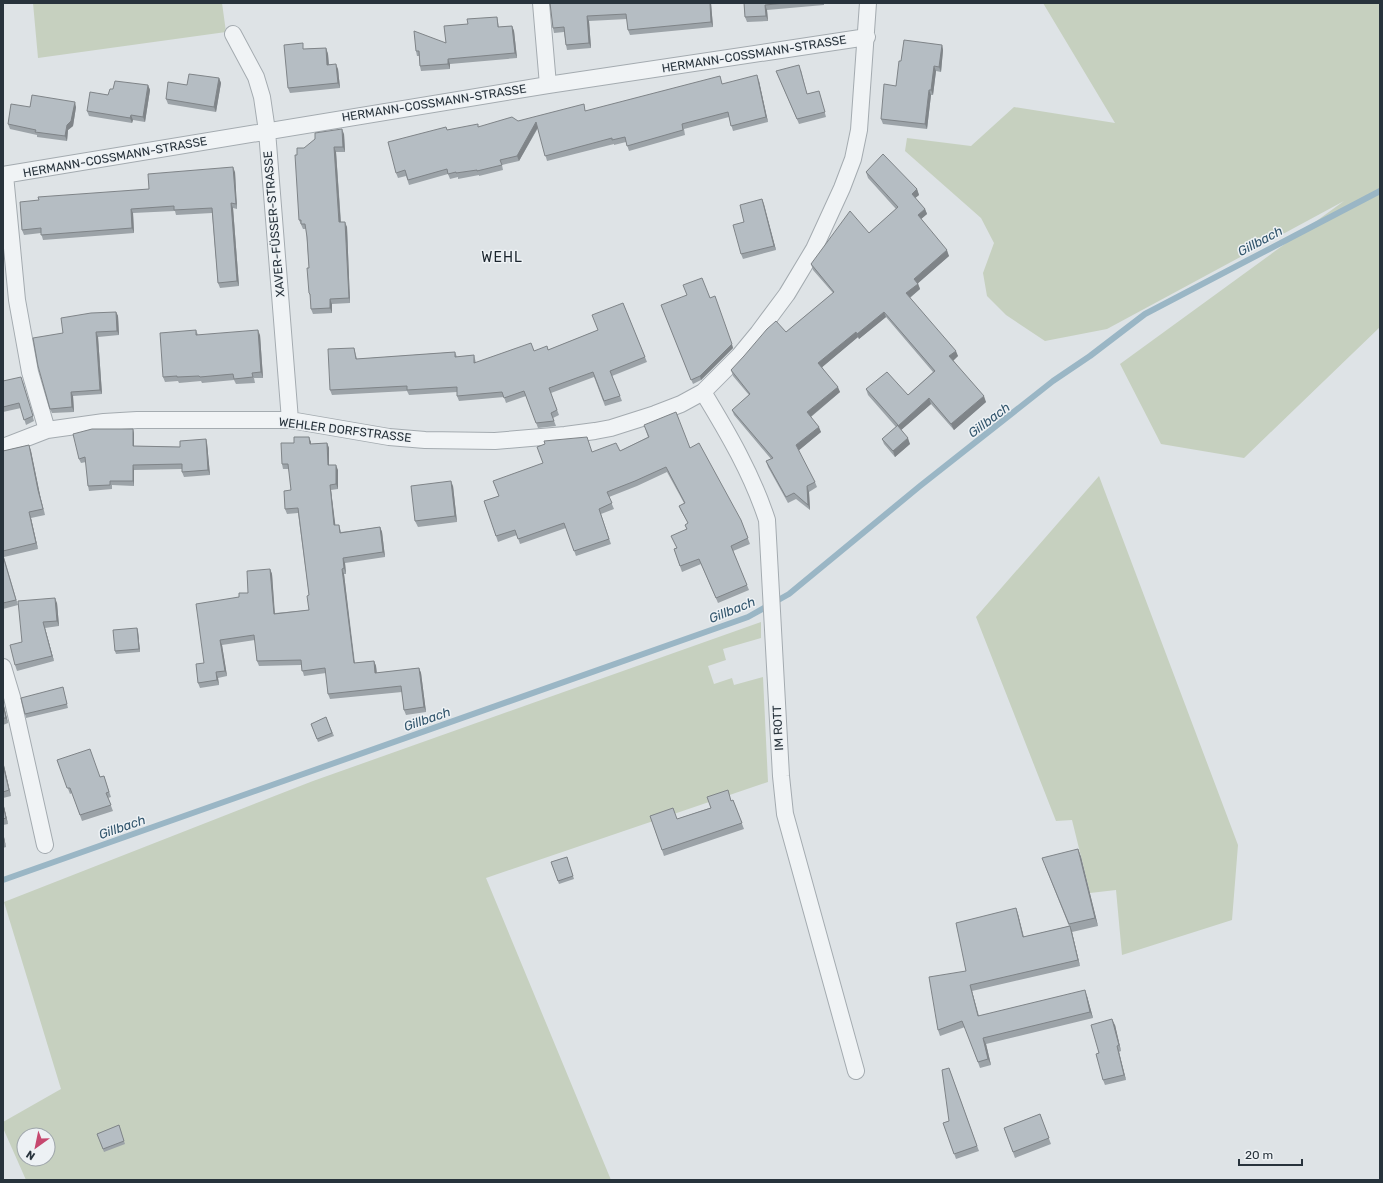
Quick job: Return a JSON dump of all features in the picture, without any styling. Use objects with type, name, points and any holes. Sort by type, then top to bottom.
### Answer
[{"type":"street","points":[[541,3],[548,84]]},
{"type":"street","name":"WEHLER DORFSTRASSE","points":[[3,447],[47,430],[98,422],[137,420],[290,420],[389,437],[458,440],[495,440],[565,436],[611,428],[681,404],[703,392],[739,356],[787,294],[807,262],[828,219],[848,176],[857,145],[868,3]]},
{"type":"street","name":"XAVER-FÜSSER-STRASSE","points":[[233,34],[256,77],[262,97],[267,131],[290,420]]},
{"type":"street","name":"HERMANN-COSSMANN-STRASSE","points":[[4,175],[548,84],[866,37]]},
{"type":"street","points":[[4,175],[16,300],[30,372],[47,430]]},
{"type":"street","name":"IM ROTT","points":[[703,392],[742,460],[767,520],[781,776],[785,814],[856,1071]]},
{"type":"street","points":[[3,667],[12,697],[45,845]]},
{"type":"green space","points":[[33,3],[222,3],[226,32],[38,58]]},
{"type":"green space","points":[[1043,3],[1380,3],[1380,327],[1244,458],[1161,444],[1120,364],[1344,201],[1107,329],[1045,341],[1006,315],[987,296],[983,273],[994,243],[981,218],[905,151],[907,138],[971,146],[1014,107],[1115,123]]},
{"type":"green space","points":[[1099,476],[1238,845],[1232,920],[1122,955],[1116,890],[1090,893],[1072,820],[1056,821],[976,617]]},
{"type":"green space","points":[[761,622],[761,638],[723,649],[726,660],[708,666],[714,684],[732,678],[734,685],[763,677],[768,782],[486,878],[611,1180],[26,1180],[20,1167],[56,1167],[56,1127],[16,1127],[16,1157],[3,1128],[3,1122],[61,1089],[4,902],[313,781]]},
{"type":"building","points":[[550,3],[710,3],[711,22],[628,30],[626,14],[587,16],[589,43],[566,45],[564,27],[553,28]]},
{"type":"building","points":[[744,3],[786,3],[765,5],[766,16],[745,17]]},
{"type":"building","points":[[497,17],[498,27],[512,26],[515,53],[448,59],[448,64],[420,66],[419,51],[416,51],[414,31],[446,43],[444,26],[468,24],[467,19]]},
{"type":"building","points":[[904,40],[942,45],[939,67],[934,66],[931,90],[929,90],[925,124],[881,119],[884,84],[896,86],[899,61],[901,61]]},
{"type":"building","points":[[303,43],[303,49],[326,48],[327,65],[336,64],[338,83],[288,88],[284,45]]},
{"type":"building","points":[[799,65],[807,94],[819,91],[825,112],[797,119],[776,71]]},
{"type":"building","points":[[189,74],[219,78],[214,107],[166,99],[168,82],[187,85]]},
{"type":"building","points":[[757,75],[766,117],[731,126],[728,112],[682,124],[683,130],[627,146],[625,137],[612,140],[612,138],[545,156],[536,122],[517,156],[500,160],[502,165],[477,171],[448,174],[447,169],[408,180],[405,170],[396,173],[388,142],[446,127],[447,130],[478,124],[478,127],[512,117],[518,121],[584,104],[585,111],[720,76],[722,84]]},
{"type":"building","points":[[115,81],[148,85],[143,117],[131,115],[130,118],[87,111],[90,92],[108,95],[110,89],[113,89]]},
{"type":"building","points":[[32,95],[75,102],[71,121],[67,125],[65,136],[35,132],[36,130],[8,124],[11,104],[30,107]]},
{"type":"building","points":[[342,129],[343,147],[334,147],[339,222],[345,222],[349,298],[330,299],[330,308],[311,309],[307,268],[309,268],[307,237],[305,224],[301,224],[301,220],[299,220],[295,155],[297,155],[297,148],[304,148],[315,139],[315,133]]},
{"type":"building","points":[[883,154],[917,189],[912,194],[925,209],[918,215],[947,250],[914,279],[918,284],[906,293],[956,351],[949,356],[984,396],[951,424],[929,398],[898,426],[908,438],[893,451],[882,439],[898,425],[866,389],[887,372],[908,395],[935,371],[884,312],[857,334],[856,332],[818,363],[838,387],[807,412],[819,427],[796,445],[815,482],[807,486],[808,505],[794,493],[786,497],[766,461],[773,458],[732,410],[750,394],[731,370],[767,329],[776,321],[786,332],[834,292],[811,264],[850,211],[869,233],[898,207],[866,172]]},
{"type":"building","points":[[233,167],[236,204],[231,203],[237,281],[218,283],[212,208],[174,210],[174,206],[131,209],[132,228],[41,235],[41,228],[22,230],[20,202],[39,200],[38,197],[149,189],[148,174]]},
{"type":"building","points":[[762,199],[774,246],[741,254],[733,225],[744,222],[740,205]]},
{"type":"building","points":[[702,278],[710,298],[715,296],[732,344],[700,376],[691,380],[661,305],[687,295],[683,285]]},
{"type":"building","points":[[623,303],[645,357],[610,371],[620,396],[604,401],[593,372],[549,388],[557,410],[551,413],[554,421],[536,423],[524,391],[504,398],[502,392],[457,396],[457,387],[407,390],[407,386],[330,390],[328,349],[354,348],[356,359],[455,352],[455,357],[474,355],[474,363],[531,343],[534,351],[547,346],[548,350],[598,330],[592,315]]},
{"type":"building","points":[[116,312],[117,331],[96,332],[100,390],[71,392],[72,407],[50,409],[38,366],[33,338],[63,333],[61,318],[91,313]]},
{"type":"building","points":[[196,330],[196,335],[258,330],[261,372],[252,373],[253,377],[234,379],[233,374],[200,377],[163,377],[160,333]]},
{"type":"building","points":[[21,377],[33,416],[24,420],[19,403],[3,407],[3,381]]},
{"type":"building","points":[[676,412],[690,448],[699,443],[741,520],[748,538],[731,546],[747,585],[716,598],[699,559],[680,566],[674,549],[677,548],[671,536],[687,529],[685,525],[688,523],[679,506],[685,503],[666,467],[607,492],[612,503],[599,509],[609,539],[574,551],[564,523],[518,539],[515,530],[496,536],[484,501],[499,496],[493,481],[543,463],[537,447],[545,444],[544,441],[587,437],[592,452],[616,443],[620,451],[649,437],[644,425]]},
{"type":"building","points":[[92,429],[133,429],[133,446],[180,447],[180,441],[206,439],[208,470],[182,472],[182,464],[133,465],[133,481],[110,481],[110,485],[88,486],[85,457],[79,459],[73,434]]},
{"type":"building","points":[[294,437],[309,437],[310,444],[327,443],[328,465],[336,465],[336,484],[330,485],[334,525],[339,525],[340,533],[380,527],[383,552],[343,558],[344,568],[342,569],[354,663],[374,661],[375,673],[419,668],[424,707],[404,710],[401,686],[328,694],[325,668],[302,671],[301,660],[257,661],[254,635],[220,640],[225,671],[216,672],[217,680],[198,683],[196,664],[204,663],[196,604],[239,597],[239,593],[248,593],[247,571],[270,569],[274,614],[309,610],[307,596],[309,595],[298,508],[285,509],[284,491],[291,490],[288,464],[282,464],[281,443],[294,443]]},
{"type":"building","points":[[29,445],[43,509],[29,512],[36,543],[3,551],[3,451]]},
{"type":"building","points":[[451,481],[455,516],[415,521],[411,486]]},
{"type":"building","points":[[3,556],[16,600],[3,603]]},
{"type":"building","points":[[55,598],[57,621],[43,622],[52,656],[15,665],[10,645],[22,642],[18,601]]},
{"type":"building","points":[[137,628],[139,649],[115,651],[113,630]]},
{"type":"building","points":[[63,687],[67,704],[25,714],[21,698]]},
{"type":"building","points":[[3,704],[6,718],[3,718]]},
{"type":"building","points":[[326,717],[332,733],[317,739],[311,724]]},
{"type":"building","points":[[90,749],[100,777],[104,776],[109,792],[106,793],[111,805],[80,815],[70,788],[67,788],[57,760]]},
{"type":"building","points":[[3,765],[9,790],[3,792]]},
{"type":"building","points":[[728,790],[731,801],[733,800],[742,823],[662,850],[650,816],[673,808],[677,819],[711,808],[707,797]]},
{"type":"building","points":[[3,805],[6,818],[3,819]]},
{"type":"building","points":[[1078,849],[1095,918],[1069,924],[1042,858]]},
{"type":"building","points":[[567,857],[573,876],[558,881],[551,862]]},
{"type":"building","points":[[1016,908],[1023,937],[1070,926],[1078,960],[970,985],[978,1016],[1085,990],[1090,1012],[983,1038],[988,1059],[978,1062],[962,1021],[938,1030],[929,977],[966,971],[956,923]]},
{"type":"building","points":[[1112,1019],[1119,1045],[1117,1046],[1124,1075],[1103,1080],[1096,1054],[1099,1053],[1091,1025]]},
{"type":"building","points":[[949,1068],[977,1146],[954,1154],[943,1123],[949,1121],[942,1070]]},
{"type":"building","points":[[1040,1114],[1049,1138],[1013,1152],[1004,1128]]},
{"type":"building","points":[[119,1125],[124,1141],[103,1149],[97,1134]]},
{"type":"waterway","name":"Gillbach","points":[[3,880],[748,617],[789,594],[920,486],[1053,381],[1090,356],[1145,314],[1380,191]]},
{"type":"district","name":"WEHL","points":[[502,257]]}]
